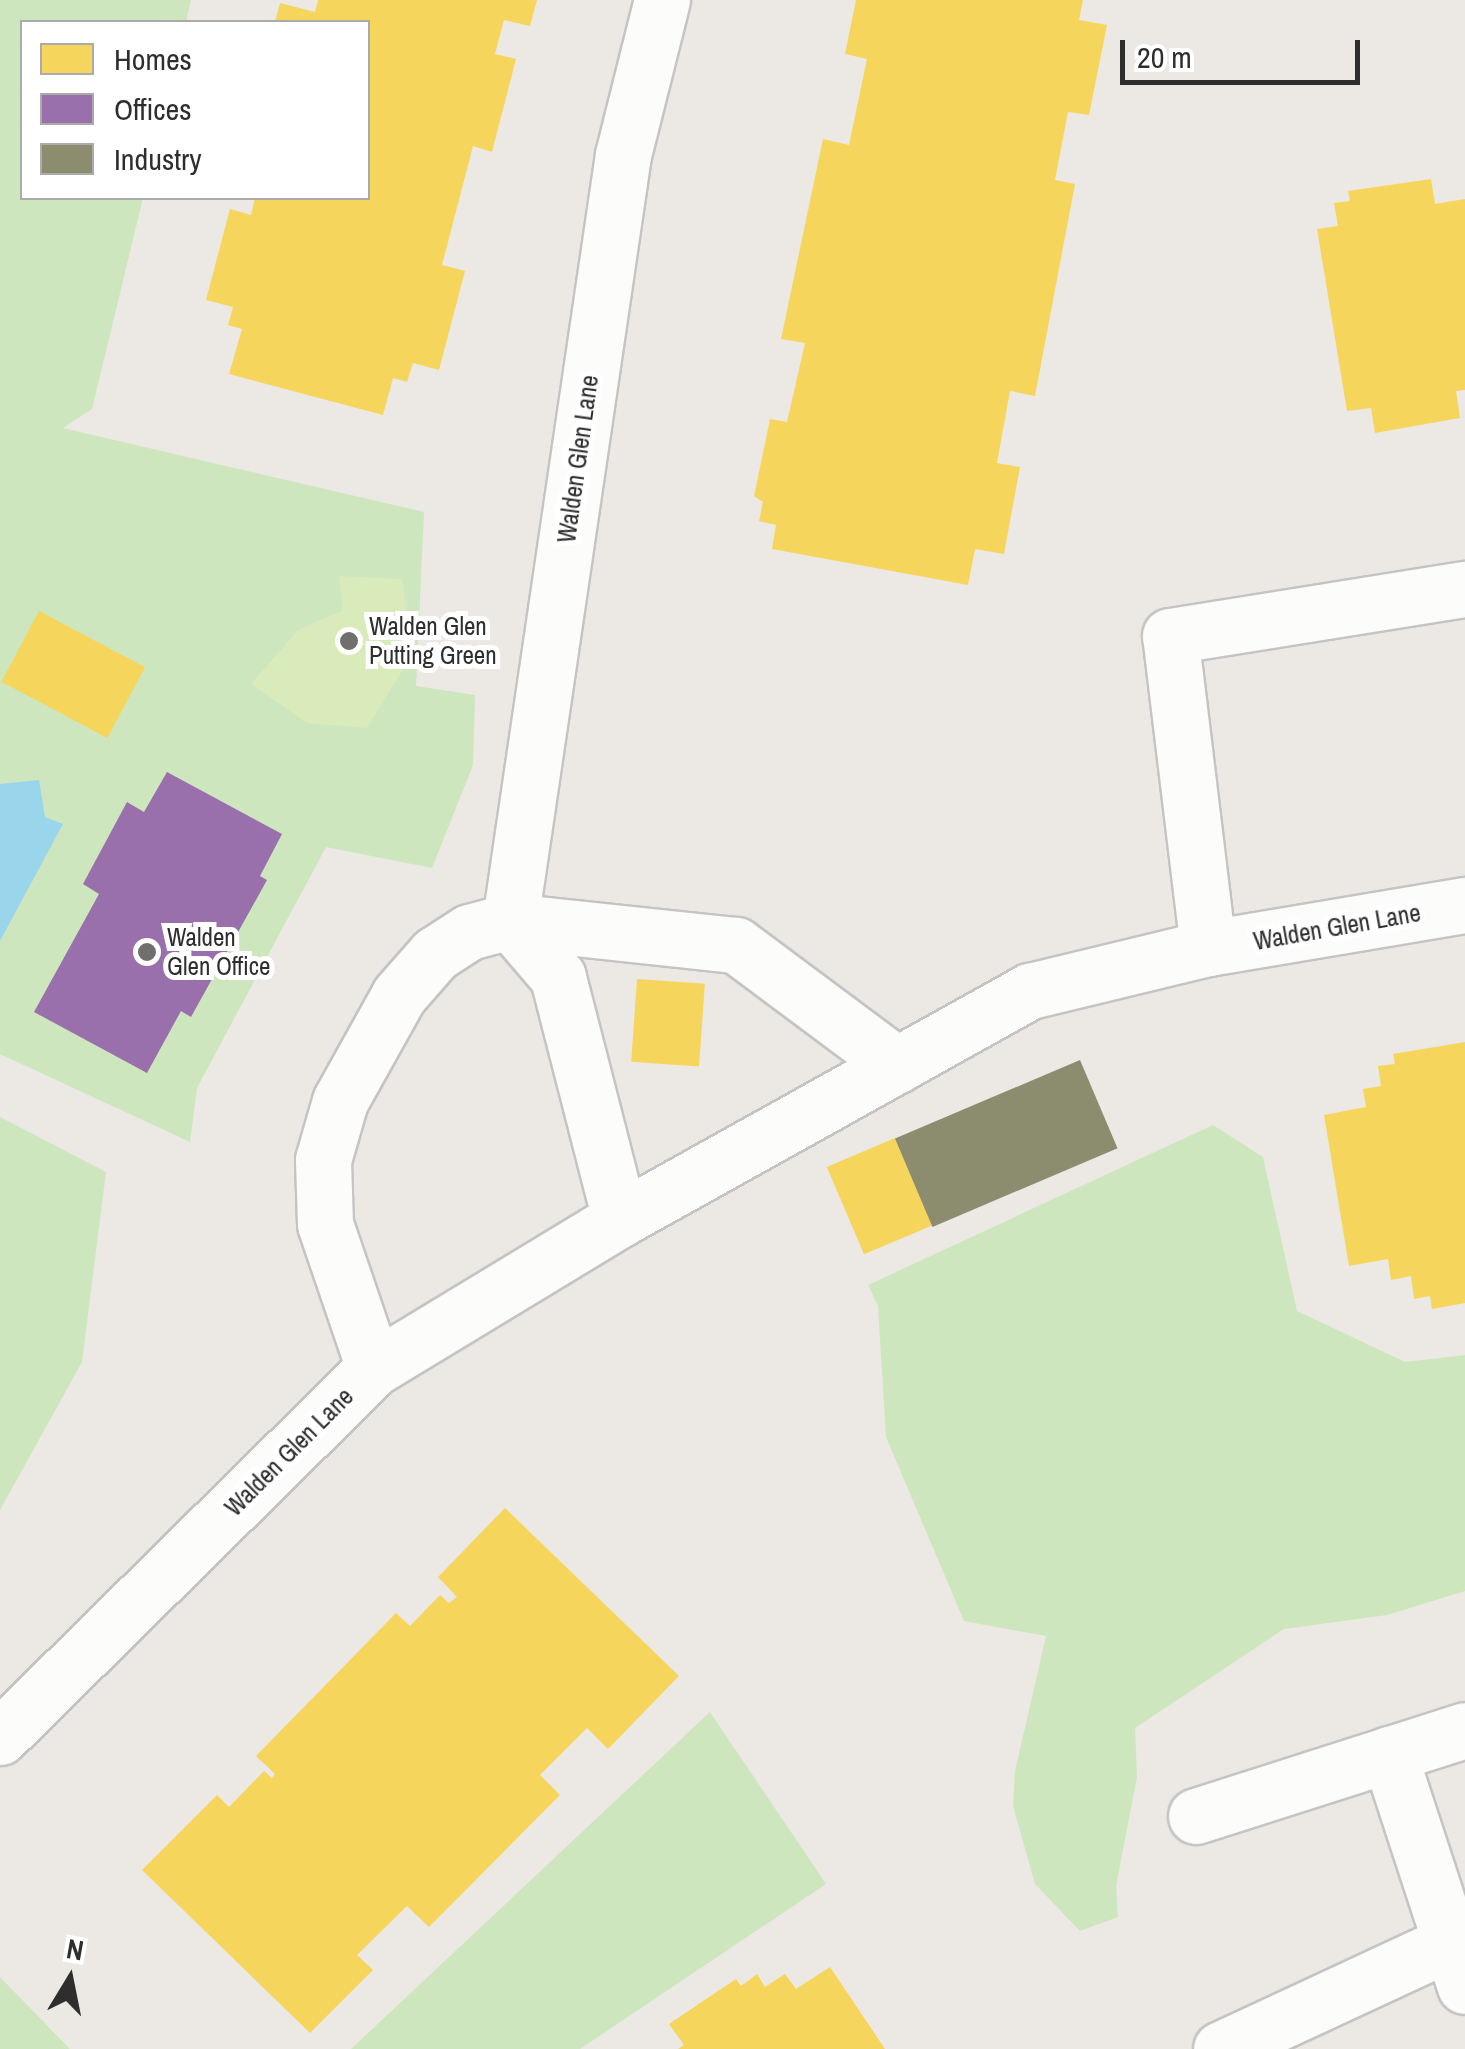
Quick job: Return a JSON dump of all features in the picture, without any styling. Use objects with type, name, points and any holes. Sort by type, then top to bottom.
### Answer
[{"type":"street","name":"Walden Glen Lane","points":[[510,922],[623,155],[662,0]]},
{"type":"street","points":[[1208,948],[1170,636],[1465,588]]},
{"type":"street","name":"Walden Glen Lane","points":[[0,1737],[374,1368],[620,1220],[1030,992],[1208,948],[1465,905]]},
{"type":"street","points":[[510,922],[558,977],[620,1220]]},
{"type":"street","points":[[374,1368],[325,1224],[323,1160],[340,1101],[398,995],[435,954],[469,932],[510,922],[736,945],[897,1066]]},
{"type":"street","points":[[1196,1816],[1465,1730]]},
{"type":"street","points":[[1221,2049],[1458,1964],[1389,1754]]},
{"type":"green space","points":[[0,0],[191,0],[186,20],[20,20],[20,200],[143,200],[92,409],[63,428],[424,512],[416,686],[475,695],[473,765],[432,868],[326,847],[197,1088],[190,1142],[0,1054]]},
{"type":"green space","name":"Walden Glen Putting Green","points":[[339,576],[402,579],[413,653],[367,728],[307,723],[251,684],[298,630],[343,610]]},
{"type":"green space","points":[[0,1117],[106,1172],[82,1362],[0,1510]]},
{"type":"green space","points":[[1213,1125],[1263,1157],[1297,1311],[1405,1362],[1465,1355],[1465,1591],[1387,1615],[1284,1629],[1135,1728],[1137,1777],[1116,1886],[1118,1917],[1080,1931],[1035,1884],[1013,1806],[1015,1771],[1046,1636],[964,1621],[886,1437],[878,1306],[868,1285]]},
{"type":"green space","points":[[710,1712],[826,1884],[580,2049],[351,2049]]},
{"type":"green space","points":[[0,1977],[70,2049],[0,2049]]},
{"type":"water","points":[[39,780],[45,817],[63,824],[0,941],[0,784]]},
{"type":"building: Homes","points":[[318,0],[537,0],[530,26],[504,20],[495,54],[516,59],[492,152],[473,146],[442,265],[465,271],[439,370],[413,363],[407,382],[393,378],[383,415],[229,374],[242,329],[228,325],[233,307],[206,300],[230,209],[251,215],[255,200],[370,200],[370,20],[276,20],[280,3],[315,12]]},
{"type":"building: Homes","points":[[856,0],[1083,0],[1079,20],[1107,25],[1089,115],[1068,112],[1055,180],[1075,184],[1035,396],[1010,391],[997,463],[1020,467],[1004,554],[975,549],[968,585],[772,549],[776,525],[759,521],[763,502],[754,496],[770,419],[787,422],[805,343],[781,339],[823,139],[849,145],[867,59],[845,54]]},
{"type":"building: Homes","points":[[1431,179],[1435,204],[1465,199],[1465,390],[1456,391],[1460,418],[1375,433],[1371,408],[1347,411],[1317,229],[1338,226],[1334,203],[1350,201],[1348,191]]},
{"type":"building: Homes","points":[[39,611],[145,667],[107,738],[1,682]]},
{"type":"building: Homes","points":[[637,979],[705,984],[699,1067],[631,1062]]},
{"type":"building: Homes","points":[[1465,1042],[1465,1303],[1432,1309],[1430,1296],[1414,1299],[1411,1276],[1391,1280],[1388,1259],[1349,1266],[1324,1115],[1366,1107],[1363,1089],[1381,1086],[1378,1066],[1395,1064],[1393,1054]]},
{"type":"building: Homes","points":[[895,1138],[932,1225],[864,1254],[827,1167]]},
{"type":"building: Homes","points":[[505,1508],[679,1676],[608,1749],[587,1728],[540,1775],[560,1795],[429,1927],[407,1906],[357,1955],[373,1970],[310,2033],[142,1870],[217,1795],[229,1807],[264,1771],[272,1778],[275,1774],[256,1756],[396,1613],[410,1626],[440,1595],[449,1603],[457,1597],[438,1577]]},
{"type":"building: Homes","points":[[830,1967],[885,2049],[678,2049],[684,2045],[669,2024],[736,1979],[741,1986],[757,1974],[765,1987],[785,1974],[796,1989]]},
{"type":"building: Offices","name":"Walden Glen Office","points":[[167,772],[282,834],[260,876],[267,880],[191,1017],[181,1011],[147,1073],[34,1012],[99,894],[83,884],[127,802],[144,812]]},
{"type":"building: Industry","points":[[1080,1060],[1118,1148],[932,1227],[895,1139]]},
{"type":"place","name":"Walden Glen Putting Green","points":[[349,641]]},
{"type":"place","name":"Walden Glen Office","points":[[147,952]]}]
